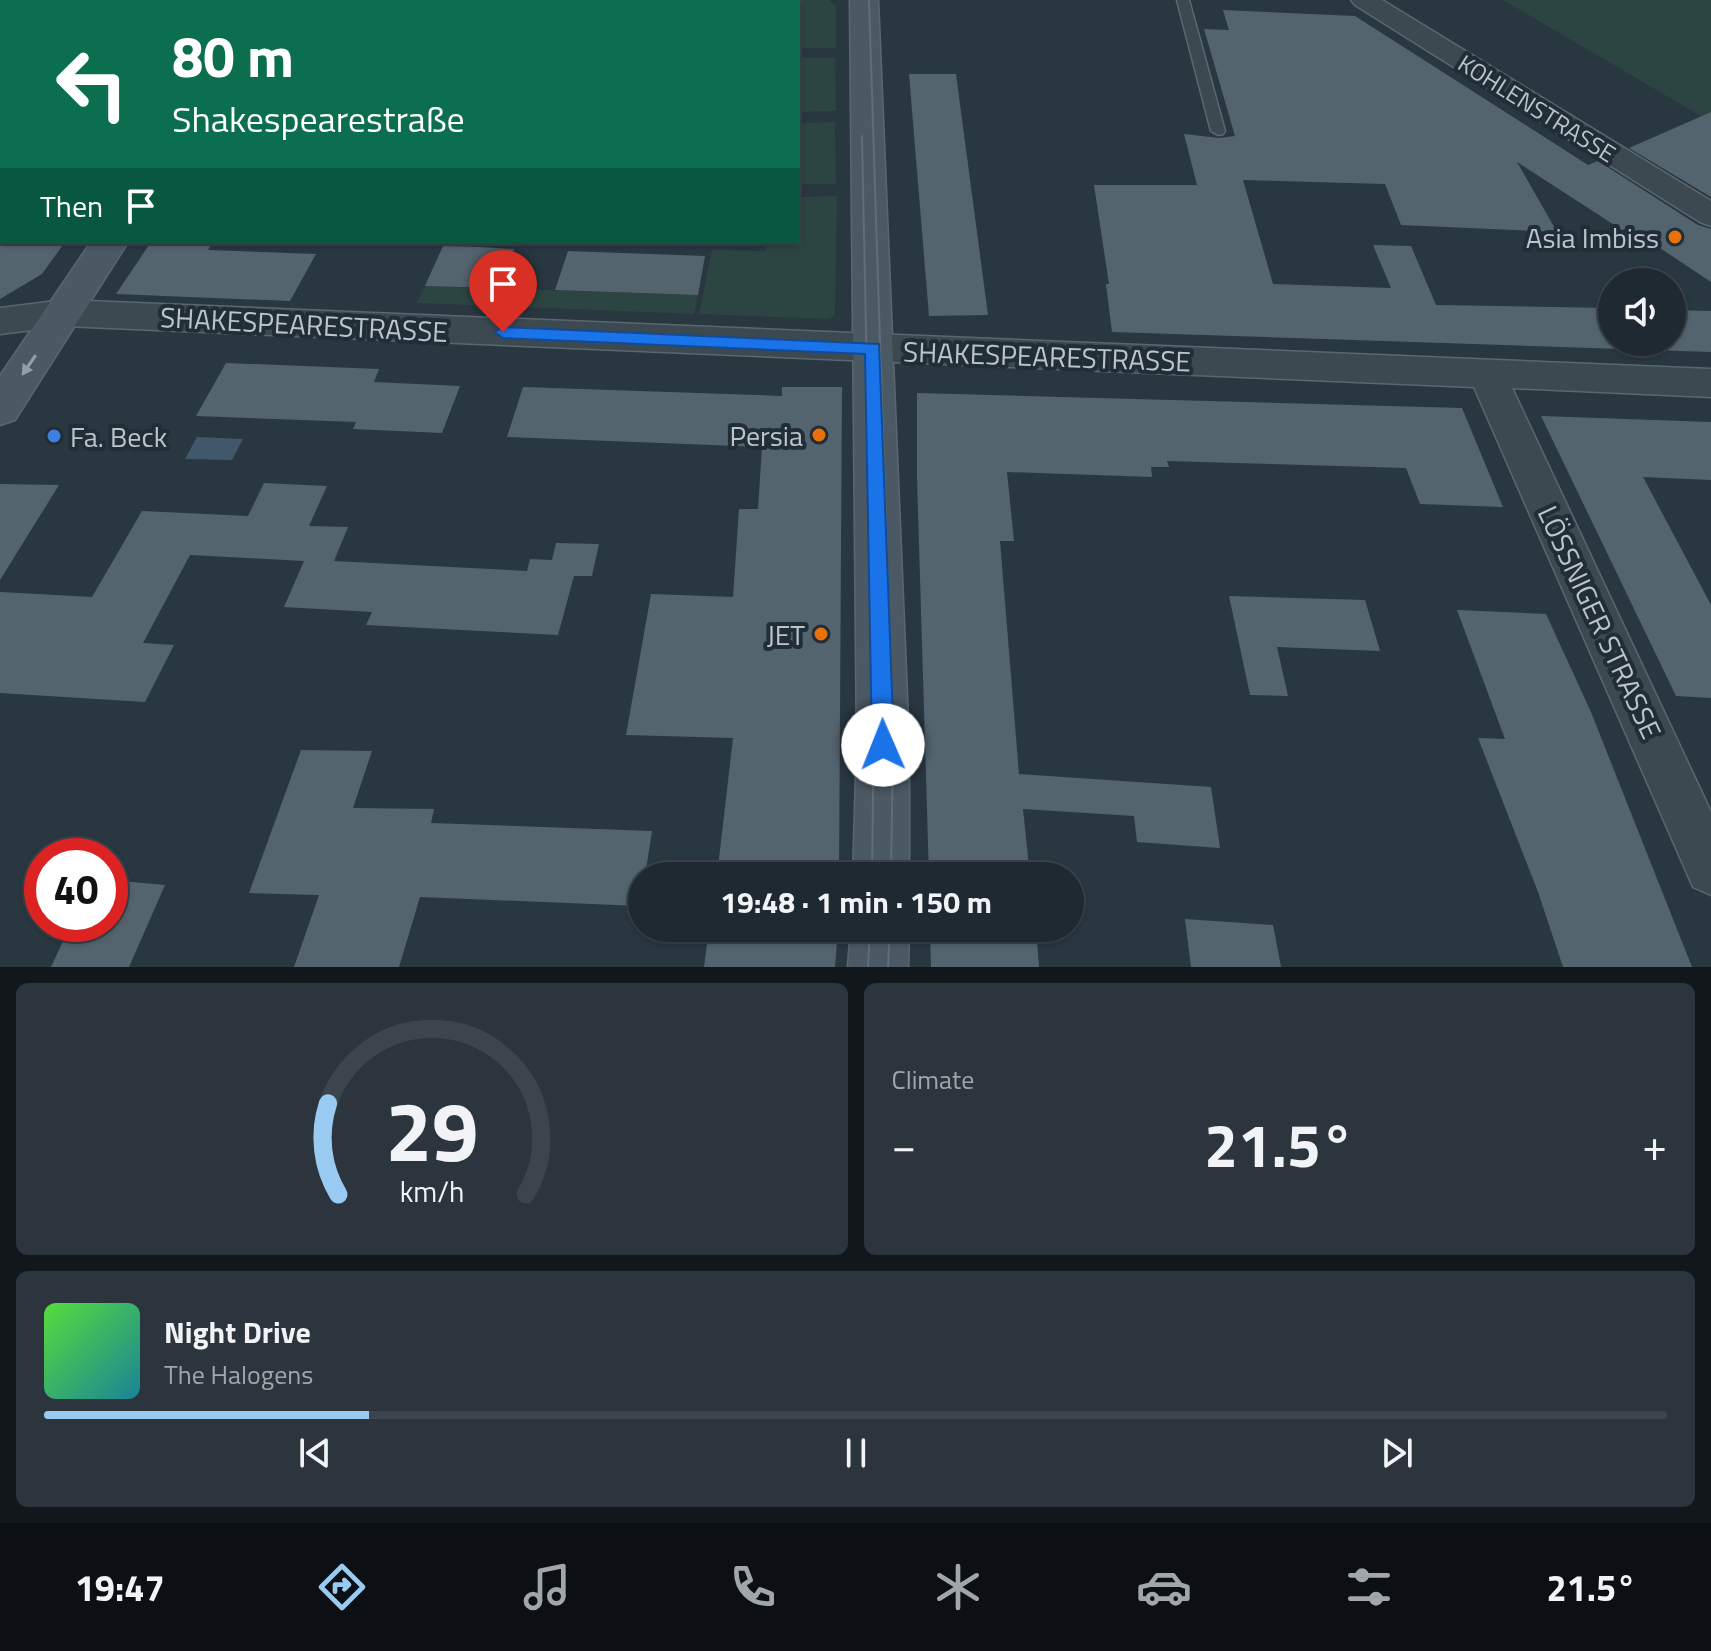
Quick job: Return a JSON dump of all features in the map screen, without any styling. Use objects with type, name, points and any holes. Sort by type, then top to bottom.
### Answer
[{"type":"street","points":[[864,0],[883,731],[881,862]]},
{"type":"street","name":"KOHLENSTRASSE","points":[[1364,0],[1711,215]]},
{"type":"street","points":[[0,409],[109,244]]},
{"type":"street","name":"SHAKESPEARESTRASSE","points":[[0,321],[64,313],[1711,383]]},
{"type":"street","name":"LÖSSNIGER STRASSE","points":[[1487,375],[1711,869]]},
{"type":"street","points":[[878,967],[879,942]]},
{"type":"lane","points":[[1183,0],[1218,131]]},
{"type":"green space","points":[[800,0],[829,0],[836,6],[836,48],[800,48]]},
{"type":"green space","points":[[1503,0],[1711,0],[1711,122]]},
{"type":"green space","points":[[800,58],[835,58],[836,111],[800,112]]},
{"type":"green space","points":[[835,122],[836,184],[800,184],[800,123]]},
{"type":"green space","points":[[837,196],[835,315],[829,319],[699,314],[712,250],[765,251],[766,244],[800,244],[800,197]]},
{"type":"green space","points":[[425,286],[698,295],[694,314],[417,303]]},
{"type":"water","points":[[197,437],[243,439],[232,460],[185,459]]},
{"type":"building","points":[[1223,10],[1355,16],[1588,165],[1598,161],[1698,225],[1711,229],[1711,282],[1630,228],[1622,230],[1517,162],[1557,232],[1401,225],[1385,184],[1243,180],[1273,284],[1391,288],[1373,245],[1411,246],[1436,305],[1598,308],[1598,348],[1112,332],[1106,284],[1109,284],[1094,185],[1197,185],[1184,134],[1219,138],[1235,136],[1204,29],[1229,30]]},
{"type":"building","points":[[909,74],[956,74],[988,315],[929,316]]},
{"type":"building","points":[[1711,112],[1711,197],[1629,148]]},
{"type":"building","points":[[0,244],[64,244],[42,274],[0,299]]},
{"type":"building","points":[[150,244],[212,244],[208,250],[316,254],[290,301],[116,294]]},
{"type":"building","points":[[443,246],[514,249],[498,288],[425,286]]},
{"type":"building","points":[[568,251],[705,256],[698,295],[555,290]]},
{"type":"building","points":[[1686,310],[1711,311],[1711,352],[1686,351]]},
{"type":"building","points":[[226,363],[379,369],[374,382],[460,386],[442,433],[353,429],[356,422],[196,416]]},
{"type":"building","points":[[523,387],[782,396],[782,387],[842,387],[839,862],[719,862],[733,738],[626,735],[651,594],[733,597],[739,509],[758,509],[762,447],[507,437]]},
{"type":"building","points":[[917,393],[1462,408],[1503,507],[1420,504],[1406,468],[1167,461],[1169,467],[1151,467],[1152,477],[1007,472],[1014,541],[1000,541],[1019,774],[1211,787],[1220,848],[1137,842],[1134,816],[1023,809],[1029,862],[929,862]]},
{"type":"building","points":[[1541,416],[1711,422],[1711,480],[1643,477],[1711,605],[1711,698],[1676,696]]},
{"type":"building","points":[[264,483],[327,486],[309,526],[348,527],[334,561],[527,571],[530,559],[552,560],[556,543],[599,544],[592,576],[574,576],[558,635],[366,625],[372,612],[284,607],[304,561],[190,555],[143,643],[174,645],[145,702],[0,693],[0,592],[92,597],[142,511],[248,516]]},
{"type":"building","points":[[0,484],[59,485],[0,580]]},
{"type":"building","points":[[1229,596],[1365,600],[1380,651],[1277,647],[1288,696],[1250,695]]},
{"type":"building","points":[[1457,610],[1546,614],[1591,712],[1692,967],[1563,967],[1538,892],[1478,738],[1505,739]]},
{"type":"building","points":[[301,750],[372,751],[353,808],[434,809],[431,823],[652,831],[647,862],[628,862],[628,906],[420,897],[399,967],[294,967],[319,895],[249,893]]},
{"type":"building","points":[[128,882],[165,885],[129,967],[51,967],[63,942],[128,942]]},
{"type":"building","points":[[1185,919],[1273,925],[1281,967],[1191,967]]},
{"type":"building","points":[[707,942],[837,942],[835,967],[704,967]]},
{"type":"building","points":[[930,942],[1037,942],[1039,967],[931,967]]},
{"type":"tram line","points":[[869,0],[893,746],[891,862]]},
{"type":"tram line","points":[[862,136],[874,718],[872,862]]},
{"type":"tram line","points":[[868,967],[869,942]]},
{"type":"tram line","points":[[888,967],[889,942]]},
{"type":"place","name":"Asia Imbiss","points":[[1675,237]]},
{"type":"place","name":"Persia","points":[[819,435]]},
{"type":"place","name":"Fa. Beck","points":[[54,436]]},
{"type":"place","name":"JET","points":[[821,634]]},
{"type":"route","points":[[503,332],[873,348],[883,745]]}]
